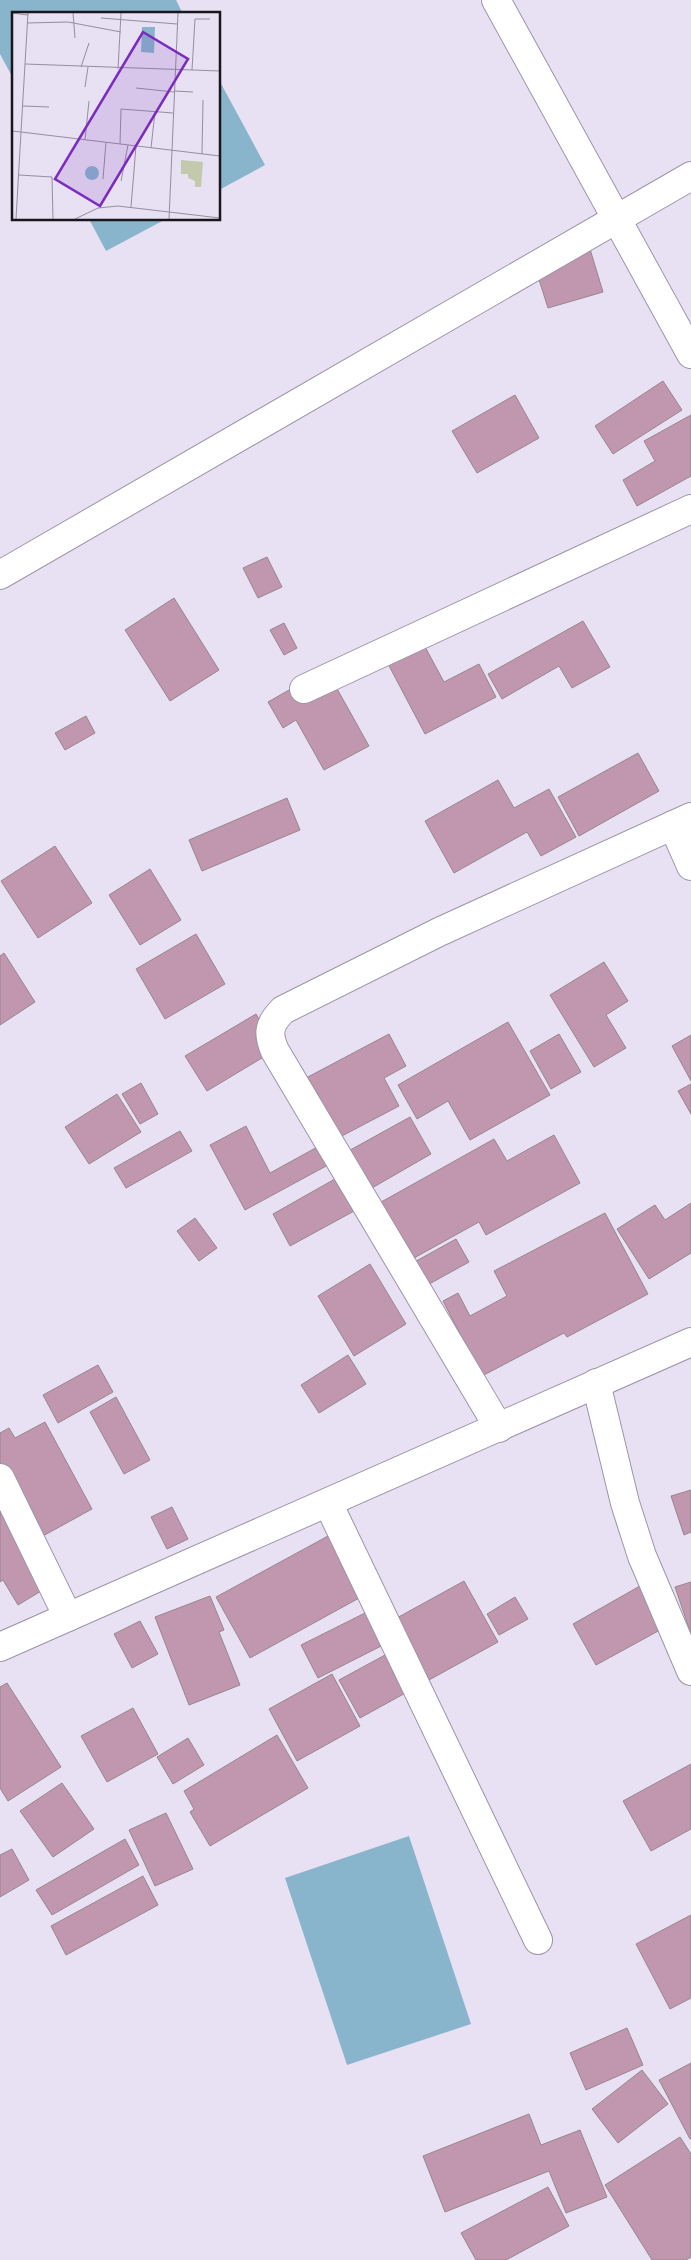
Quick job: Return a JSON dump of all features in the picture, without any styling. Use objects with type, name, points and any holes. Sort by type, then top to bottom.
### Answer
[{"type":"street","points":[[496,0],[691,354]]},
{"type":"street","points":[[0,575],[691,176]]},
{"type":"street","points":[[304,689],[691,509]]},
{"type":"street","points":[[499,1428],[275,1051],[270,1039],[273,1020],[283,1010],[439,932],[682,821],[691,866]]},
{"type":"street","points":[[0,1647],[691,1342]]},
{"type":"street","points":[[596,1383],[625,1503],[642,1556],[691,1671]]},
{"type":"street","points":[[0,1478],[68,1617]]},
{"type":"street","points":[[328,1503],[538,1940]]},
{"type":"water","points":[[0,0],[176,0],[182,12],[12,12],[12,76],[0,54]]},
{"type":"water","points":[[220,82],[265,165],[220,189]]},
{"type":"water","points":[[90,220],[164,220],[106,251]]},
{"type":"water","points":[[409,1836],[471,2024],[347,2065],[285,1878]]},
{"type":"building","points":[[590,249],[603,292],[548,308],[535,267]]},
{"type":"building","points":[[663,381],[682,410],[613,454],[595,426]]},
{"type":"building","points":[[515,395],[539,438],[477,473],[452,431]]},
{"type":"building","points":[[691,415],[691,476],[637,506],[623,480],[655,461],[644,441]]},
{"type":"building","points":[[267,557],[282,587],[258,598],[243,568]]},
{"type":"building","points":[[174,598],[219,670],[170,701],[125,630]]},
{"type":"building","points":[[583,621],[610,667],[572,688],[559,666],[502,699],[488,674]]},
{"type":"building","points":[[284,623],[297,648],[284,655],[270,630]]},
{"type":"building","points":[[423,643],[444,682],[479,664],[496,697],[425,734],[387,662]]},
{"type":"building","points":[[326,669],[369,746],[324,770],[296,720],[283,728],[268,702]]},
{"type":"building","points":[[86,716],[95,733],[65,750],[55,733]]},
{"type":"building","points":[[638,753],[659,791],[579,836],[558,797]]},
{"type":"building","points":[[498,780],[514,808],[549,789],[576,837],[541,856],[527,832],[454,873],[425,821]]},
{"type":"building","points":[[287,798],[300,830],[202,871],[189,840]]},
{"type":"building","points":[[55,846],[92,903],[38,938],[1,881]]},
{"type":"building","points":[[150,869],[181,920],[140,945],[109,895]]},
{"type":"building","points":[[196,934],[225,984],[165,1019],[136,969]]},
{"type":"building","points":[[4,953],[35,1002],[0,1025],[0,956]]},
{"type":"building","points":[[604,962],[628,1001],[606,1015],[626,1048],[594,1067],[550,995]]},
{"type":"building","points":[[256,1014],[277,1049],[207,1091],[185,1056]]},
{"type":"building","points":[[508,1022],[550,1095],[470,1140],[448,1101],[417,1119],[398,1085]]},
{"type":"building","points":[[389,1034],[406,1066],[384,1078],[399,1106],[338,1138],[306,1078]]},
{"type":"building","points":[[559,1034],[581,1072],[551,1089],[530,1051]]},
{"type":"building","points":[[691,1035],[691,1081],[672,1046]]},
{"type":"building","points":[[141,1083],[158,1114],[140,1124],[122,1094]]},
{"type":"building","points":[[691,1084],[691,1114],[678,1091]]},
{"type":"building","points":[[117,1094],[141,1132],[89,1164],[65,1127]]},
{"type":"building","points":[[410,1117],[431,1154],[365,1192],[343,1154]]},
{"type":"building","points":[[246,1126],[270,1173],[330,1140],[339,1159],[245,1210],[210,1145]]},
{"type":"building","points":[[180,1131],[192,1151],[126,1188],[114,1168]]},
{"type":"building","points":[[554,1135],[580,1183],[486,1235],[479,1222],[405,1263],[374,1206],[494,1139],[507,1161]]},
{"type":"building","points":[[349,1171],[367,1204],[290,1246],[273,1214]]},
{"type":"building","points":[[691,1203],[691,1253],[649,1279],[617,1229],[655,1205],[665,1220]]},
{"type":"building","points":[[605,1213],[648,1294],[567,1337],[564,1333],[482,1376],[443,1301],[458,1293],[470,1316],[507,1296],[494,1271]]},
{"type":"building","points":[[195,1218],[217,1248],[199,1261],[177,1231]]},
{"type":"building","points":[[456,1239],[469,1262],[422,1288],[409,1265]]},
{"type":"building","points":[[370,1264],[406,1324],[354,1356],[318,1296]]},
{"type":"building","points":[[348,1355],[366,1384],[319,1413],[301,1385]]},
{"type":"building","points":[[98,1365],[113,1392],[58,1423],[43,1395]]},
{"type":"building","points":[[116,1397],[150,1460],[124,1474],[90,1412]]},
{"type":"building","points":[[45,1422],[92,1509],[41,1537],[0,1463],[0,1433],[9,1428],[15,1438]]},
{"type":"building","points":[[691,1490],[691,1532],[684,1535],[671,1496]]},
{"type":"building","points":[[0,1503],[56,1582],[18,1605],[3,1580],[0,1582]]},
{"type":"building","points":[[172,1507],[188,1539],[167,1549],[151,1517]]},
{"type":"building","points":[[328,1536],[361,1597],[250,1658],[216,1597]]},
{"type":"building","points":[[464,1581],[498,1642],[360,1718],[339,1680],[407,1643],[395,1619]]},
{"type":"building","points":[[647,1582],[671,1624],[596,1665],[573,1624]]},
{"type":"building","points":[[691,1582],[691,1634],[675,1587]]},
{"type":"building","points":[[210,1596],[224,1630],[219,1632],[240,1685],[189,1705],[155,1617]]},
{"type":"building","points":[[515,1597],[528,1619],[499,1635],[487,1614]]},
{"type":"building","points":[[375,1608],[393,1640],[318,1678],[301,1645]]},
{"type":"building","points":[[140,1621],[158,1654],[132,1668],[114,1634]]},
{"type":"building","points":[[332,1674],[360,1726],[297,1761],[269,1709]]},
{"type":"building","points":[[7,1683],[61,1767],[8,1801],[0,1788],[0,1687]]},
{"type":"building","points":[[133,1708],[158,1754],[107,1782],[81,1736]]},
{"type":"building","points":[[277,1735],[308,1788],[210,1846],[190,1812],[194,1809],[184,1791]]},
{"type":"building","points":[[188,1738],[204,1765],[173,1784],[157,1757]]},
{"type":"building","points":[[691,1764],[691,1829],[651,1851],[623,1801]]},
{"type":"building","points":[[62,1783],[94,1829],[53,1857],[20,1811]]},
{"type":"building","points":[[166,1813],[193,1869],[155,1886],[129,1830]]},
{"type":"building","points":[[125,1839],[139,1865],[52,1915],[36,1890]]},
{"type":"building","points":[[12,1849],[29,1880],[0,1897],[0,1855]]},
{"type":"building","points":[[143,1876],[158,1905],[66,1955],[51,1926]]},
{"type":"building","points":[[691,1915],[691,1998],[670,2009],[636,1944]]},
{"type":"building","points":[[627,2028],[643,2065],[586,2090],[570,2053]]},
{"type":"building","points":[[691,2063],[691,2139],[690,2139],[659,2080]]},
{"type":"building","points":[[642,2070],[668,2104],[618,2143],[592,2109]]},
{"type":"building","points":[[529,2114],[541,2145],[580,2130],[607,2197],[566,2213],[549,2171],[445,2212],[423,2156]]},
{"type":"building","points":[[680,2137],[691,2154],[691,2257],[686,2260],[652,2260],[605,2185]]},
{"type":"building","points":[[548,2187],[569,2226],[506,2260],[476,2260],[461,2233]]}]
